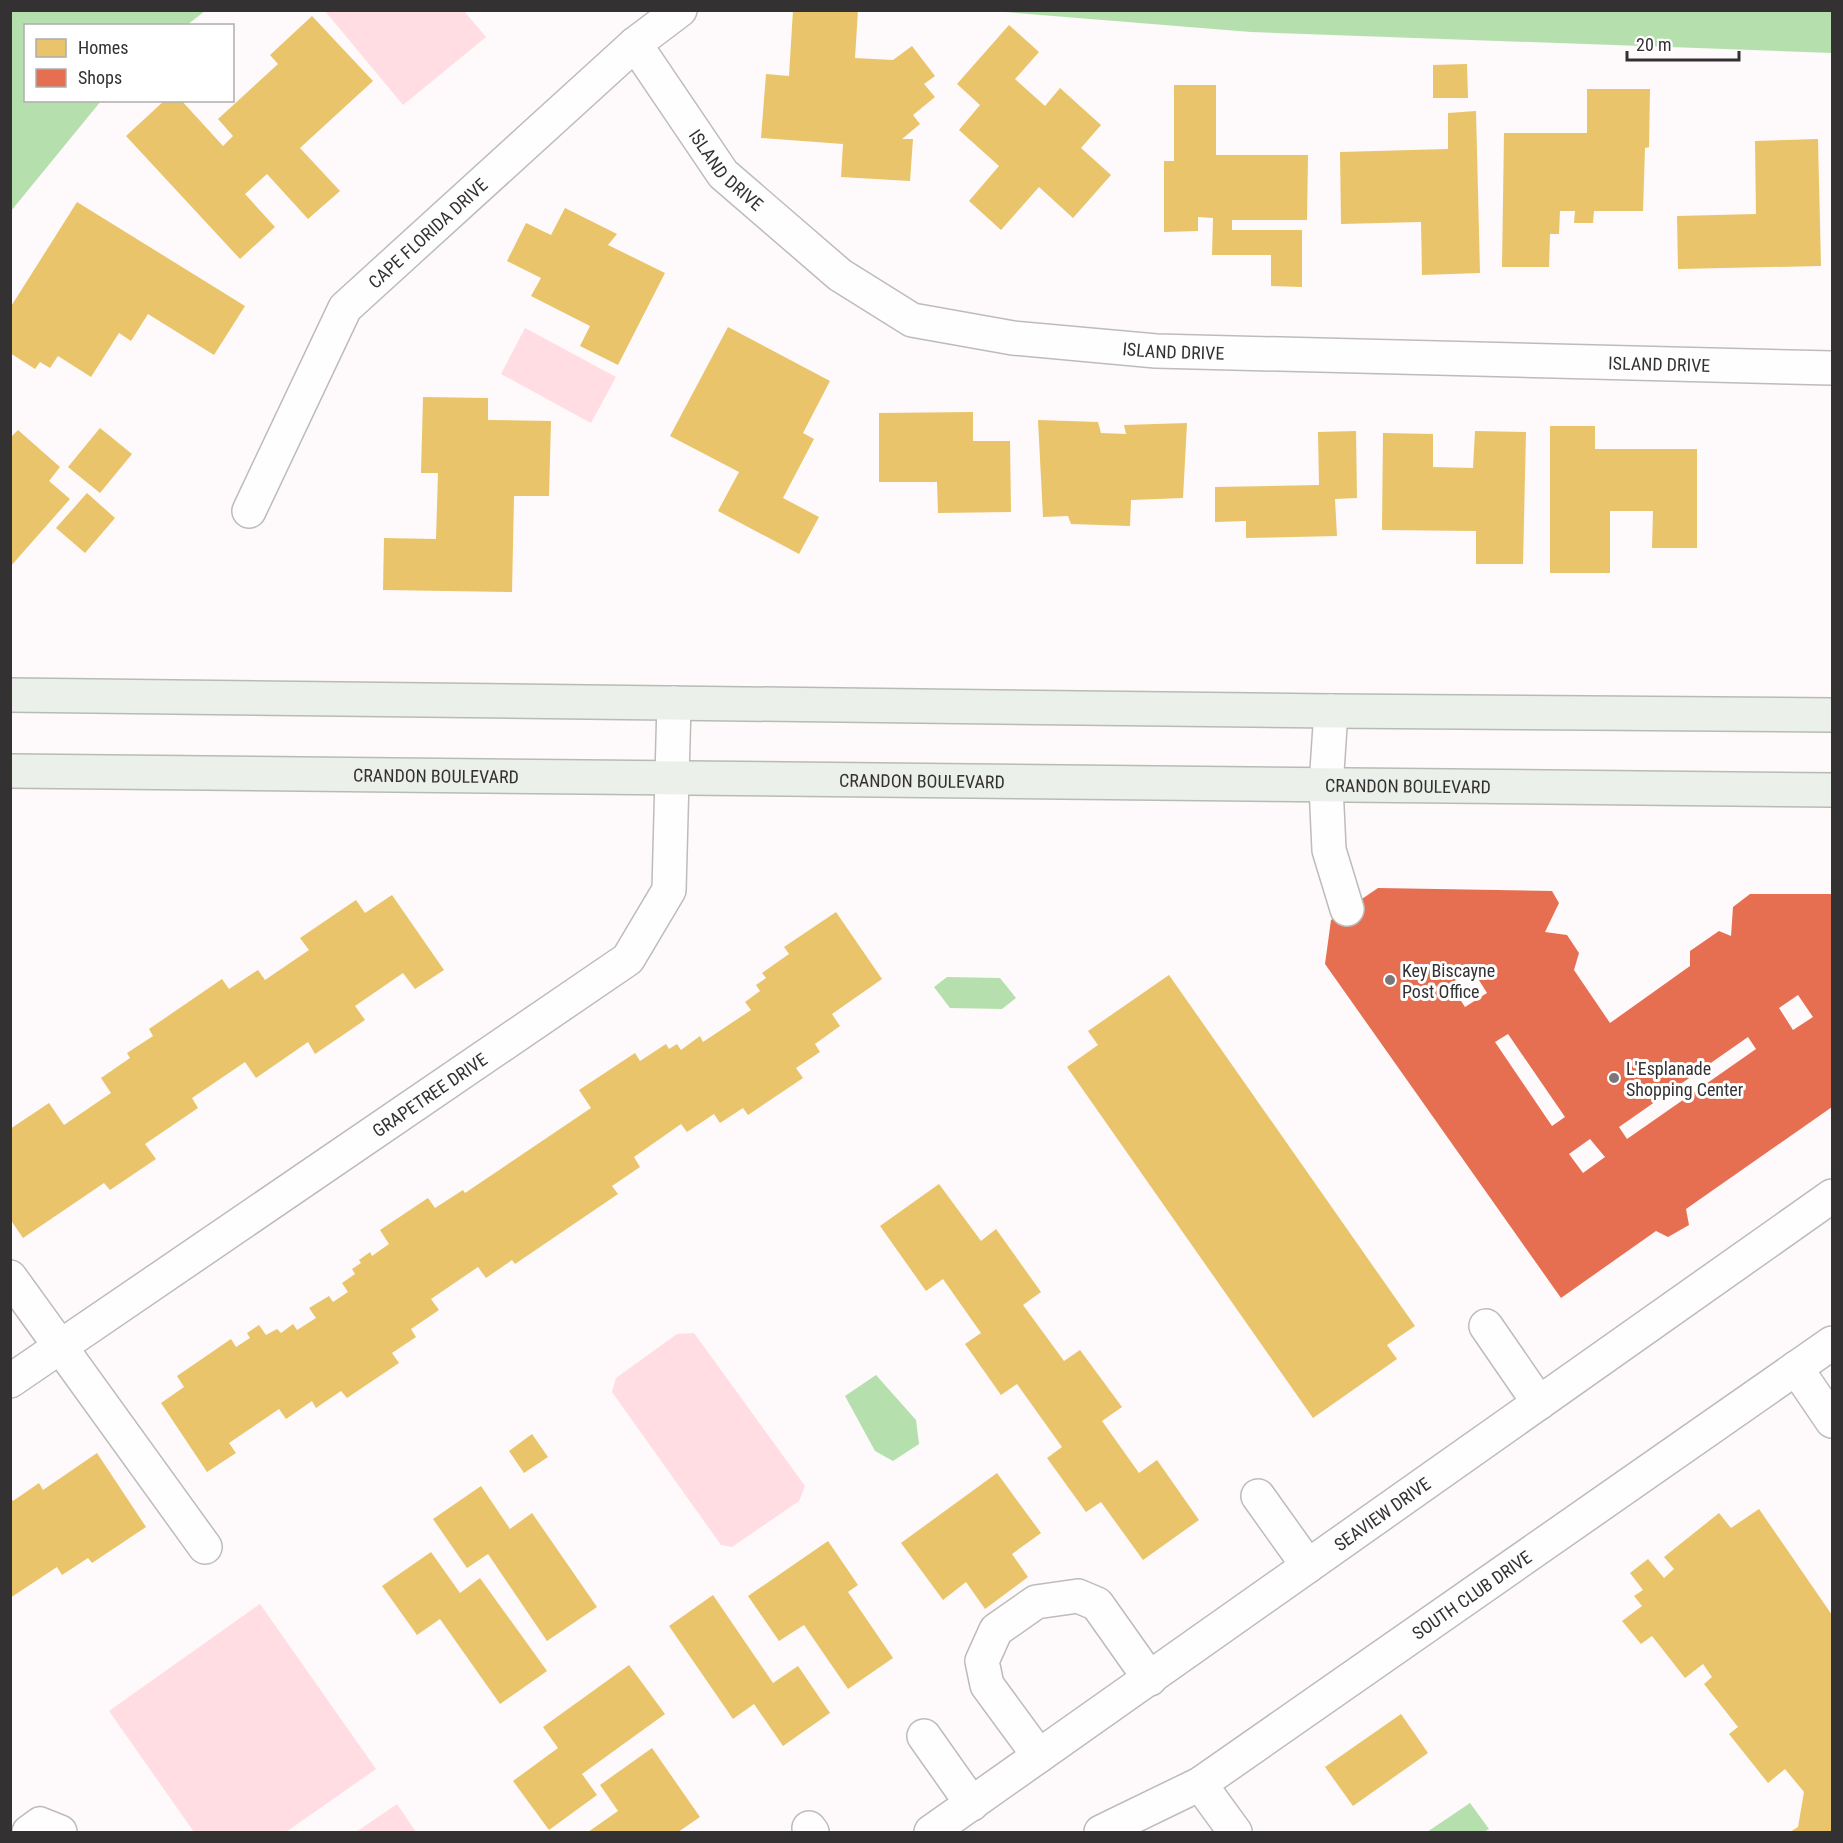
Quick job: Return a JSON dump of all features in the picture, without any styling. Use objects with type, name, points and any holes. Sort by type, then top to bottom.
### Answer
[{"type":"main road","points":[[10,696],[1833,715]]},
{"type":"main road","name":"CRANDON BOULEVARD","points":[[10,771],[1833,790]]},
{"type":"street","name":"CAPE FLORIDA DRIVE","points":[[249,511],[345,308],[635,44],[680,10]]},
{"type":"street","name":"ISLAND DRIVE","points":[[635,44],[723,174],[840,276],[912,320],[1012,338],[1156,351],[1833,368]]},
{"type":"street","name":"GRAPETREE DRIVE","points":[[10,1381],[628,959],[669,890],[674,703]]},
{"type":"street","points":[[1330,711],[1326,786],[1329,849],[1347,909]]},
{"type":"street","name":"SEAVIEW DRIVE","points":[[931,1833],[1833,1196]]},
{"type":"street","points":[[10,1276],[205,1547]]},
{"type":"street","points":[[1486,1326],[1539,1403]]},
{"type":"street","name":"SOUTH CLUB DRIVE","points":[[1101,1833],[1200,1784],[1833,1343]]},
{"type":"street","points":[[1796,1368],[1833,1421]]},
{"type":"street","points":[[1258,1496],[1308,1566]]},
{"type":"street","points":[[1039,1756],[987,1685],[982,1661],[996,1630],[1020,1613],[1036,1602],[1078,1596],[1096,1604],[1150,1678]]},
{"type":"street","points":[[924,1736],[972,1804]]},
{"type":"street","points":[[1200,1784],[1235,1833]]},
{"type":"street","points":[[29,1833],[40,1824],[60,1833]]},
{"type":"shaded area","points":[[11,10],[205,11],[188,24],[24,24],[24,102],[100,102],[11,211]]},
{"type":"shaded area","points":[[325,11],[464,11],[486,37],[403,105]]},
{"type":"shaded area","points":[[992,11],[1832,11],[1832,53],[1251,32]]},
{"type":"shaded area","points":[[525,328],[616,377],[591,423],[501,374]]},
{"type":"shaded area","points":[[947,977],[1000,978],[1016,998],[1002,1009],[950,1008],[934,987]]},
{"type":"shaded area","points":[[694,1333],[805,1486],[799,1501],[732,1547],[721,1545],[612,1392],[616,1378],[677,1334]]},
{"type":"shaded area","points":[[876,1375],[916,1420],[919,1444],[893,1461],[875,1451],[845,1396]]},
{"type":"shaded area","points":[[260,1604],[376,1769],[286,1832],[194,1832],[109,1711]]},
{"type":"shaded area","points":[[1470,1803],[1489,1829],[1484,1832],[1427,1832]]},
{"type":"shaded area","points":[[397,1804],[416,1832],[356,1832]]},
{"type":"building: Homes","points":[[793,10],[858,10],[855,58],[893,60],[912,46],[935,76],[924,84],[935,97],[913,115],[920,124],[902,139],[913,139],[910,181],[841,177],[843,144],[761,138],[766,74],[789,76]]},
{"type":"building: Homes","points":[[312,16],[373,81],[300,148],[340,191],[308,219],[267,174],[245,194],[275,227],[240,259],[126,136],[163,102],[183,102],[223,146],[233,136],[218,119],[278,64],[270,55]]},
{"type":"building: Homes","points":[[1009,25],[1039,52],[1015,79],[1045,106],[1060,88],[1101,125],[1081,148],[1111,175],[1073,218],[1039,187],[1001,230],[969,201],[999,166],[959,130],[980,105],[957,84]]},
{"type":"building: Homes","points":[[1467,64],[1468,98],[1433,98],[1433,65]]},
{"type":"building: Homes","points":[[1174,85],[1216,85],[1216,155],[1308,155],[1307,220],[1232,220],[1232,230],[1302,230],[1302,287],[1271,286],[1271,255],[1212,255],[1213,218],[1198,217],[1198,231],[1164,232],[1164,161],[1174,161]]},
{"type":"building: Homes","points":[[1587,89],[1650,89],[1649,147],[1645,148],[1643,211],[1594,211],[1593,223],[1574,223],[1575,211],[1560,211],[1559,234],[1550,234],[1549,267],[1502,267],[1504,133],[1587,133]]},
{"type":"building: Homes","points":[[1476,111],[1480,273],[1422,275],[1421,222],[1341,224],[1340,152],[1448,149],[1448,113]]},
{"type":"building: Homes","points":[[1818,139],[1821,266],[1678,269],[1677,216],[1756,214],[1755,141]]},
{"type":"building: Homes","points":[[77,202],[245,306],[214,355],[148,314],[131,341],[119,333],[91,377],[58,356],[50,368],[40,362],[35,369],[10,353],[10,308]]},
{"type":"building: Homes","points":[[565,208],[617,234],[608,245],[665,273],[618,365],[580,346],[590,326],[531,296],[541,278],[507,261],[526,223],[551,235]]},
{"type":"building: Homes","points":[[728,327],[830,381],[803,433],[814,439],[783,498],[819,517],[799,554],[718,511],[739,472],[670,436]]},
{"type":"building: Homes","points":[[423,397],[488,398],[488,420],[551,421],[549,496],[514,496],[512,592],[383,590],[384,538],[436,539],[438,473],[421,473]]},
{"type":"building: Homes","points":[[973,412],[973,441],[1010,441],[1011,512],[938,513],[937,482],[879,482],[879,413]]},
{"type":"building: Homes","points":[[1038,420],[1098,422],[1101,433],[1126,434],[1124,425],[1187,423],[1183,498],[1131,500],[1130,526],[1071,524],[1068,516],[1043,517]]},
{"type":"building: Homes","points":[[1550,426],[1595,426],[1595,449],[1697,449],[1697,548],[1652,548],[1653,511],[1610,511],[1610,573],[1550,573]]},
{"type":"building: Homes","points":[[100,428],[132,454],[100,493],[68,467]]},
{"type":"building: Homes","points":[[18,430],[60,467],[49,481],[70,499],[10,567],[10,438]]},
{"type":"building: Homes","points":[[1356,431],[1357,498],[1335,499],[1337,536],[1246,538],[1246,521],[1215,522],[1215,487],[1319,485],[1318,432]]},
{"type":"building: Homes","points":[[1475,431],[1526,432],[1523,564],[1476,564],[1476,531],[1382,530],[1383,433],[1433,434],[1433,467],[1473,468]]},
{"type":"building: Homes","points":[[87,493],[115,518],[85,553],[56,528]]},
{"type":"building: Homes","points":[[392,895],[444,970],[415,989],[403,973],[355,1006],[365,1020],[315,1054],[308,1042],[256,1078],[245,1062],[192,1098],[198,1108],[145,1144],[156,1159],[110,1190],[104,1183],[23,1238],[10,1219],[10,1129],[49,1103],[64,1125],[111,1093],[101,1078],[130,1058],[127,1053],[153,1036],[149,1029],[222,979],[229,989],[258,970],[265,980],[309,950],[300,938],[356,900],[365,913]]},
{"type":"building: Homes","points":[[836,912],[882,979],[832,1014],[840,1026],[815,1044],[820,1052],[796,1068],[803,1078],[748,1115],[743,1108],[720,1123],[714,1114],[687,1132],[681,1124],[634,1157],[640,1167],[612,1186],[618,1194],[515,1264],[512,1260],[486,1278],[478,1267],[431,1299],[439,1310],[411,1329],[416,1337],[392,1353],[399,1363],[347,1398],[341,1391],[316,1408],[312,1401],[286,1419],[279,1409],[229,1443],[236,1453],[207,1472],[161,1403],[184,1387],[177,1376],[231,1339],[236,1347],[250,1338],[247,1333],[259,1325],[266,1335],[277,1329],[281,1333],[293,1324],[297,1330],[316,1318],[309,1308],[329,1296],[333,1302],[348,1292],[342,1283],[355,1274],[352,1269],[361,1263],[359,1260],[370,1252],[372,1256],[389,1244],[380,1230],[428,1198],[435,1208],[463,1190],[465,1193],[591,1108],[579,1090],[635,1053],[640,1061],[666,1044],[669,1049],[677,1044],[681,1050],[700,1036],[703,1042],[751,1010],[745,1002],[760,991],[756,985],[766,978],[762,973],[789,954],[784,947]]},
{"type":"building: Homes","points":[[1169,975],[1415,1326],[1387,1345],[1397,1359],[1313,1418],[1067,1067],[1098,1045],[1088,1031]]},
{"type":"building: Homes","points":[[939,1184],[981,1241],[996,1229],[1041,1292],[1023,1305],[1064,1361],[1080,1350],[1122,1407],[1102,1421],[1139,1473],[1157,1460],[1199,1520],[1143,1560],[1101,1502],[1086,1512],[1047,1458],[1062,1447],[1017,1384],[1001,1395],[965,1344],[981,1333],[943,1279],[926,1291],[880,1226]]},
{"type":"building: Homes","points":[[532,1434],[548,1457],[524,1473],[509,1451]]},
{"type":"building: Homes","points":[[97,1453],[146,1527],[92,1563],[88,1558],[62,1575],[57,1567],[10,1598],[10,1497],[13,1501],[39,1483],[43,1490]]},
{"type":"building: Homes","points":[[997,1473],[1041,1533],[1012,1554],[1028,1577],[985,1609],[966,1582],[943,1600],[901,1543]]},
{"type":"building: Homes","points":[[481,1486],[510,1529],[532,1513],[597,1607],[547,1641],[488,1554],[467,1568],[433,1519]]},
{"type":"building: Homes","points":[[1759,1509],[1832,1615],[1832,1832],[1790,1832],[1798,1827],[1804,1792],[1785,1769],[1768,1783],[1729,1734],[1738,1727],[1704,1684],[1712,1677],[1703,1664],[1685,1678],[1652,1636],[1641,1644],[1622,1621],[1642,1606],[1634,1596],[1643,1590],[1630,1573],[1648,1559],[1664,1578],[1674,1569],[1664,1557],[1719,1513],[1731,1528]]},
{"type":"building: Homes","points":[[828,1541],[858,1585],[848,1592],[893,1658],[848,1689],[804,1625],[779,1641],[748,1596]]},
{"type":"building: Homes","points":[[431,1552],[460,1593],[480,1578],[547,1671],[500,1704],[440,1619],[417,1635],[382,1586]]},
{"type":"building: Homes","points":[[713,1595],[773,1683],[798,1666],[830,1713],[783,1746],[754,1704],[733,1719],[669,1626]]},
{"type":"building: Homes","points":[[629,1665],[665,1714],[582,1774],[597,1795],[549,1830],[513,1781],[558,1748],[543,1727]]},
{"type":"building: Homes","points":[[1401,1714],[1428,1753],[1353,1806],[1325,1767]]},
{"type":"building: Homes","points":[[652,1748],[700,1817],[678,1832],[588,1832],[618,1811],[600,1785]]},
{"type":"building: Shops","name":"L'Esplanade Shopping Center","points":[[1378,888],[1552,891],[1559,903],[1545,932],[1567,935],[1579,953],[1574,970],[1610,1023],[1690,966],[1690,951],[1719,931],[1731,936],[1733,907],[1750,894],[1832,894],[1832,1107],[1686,1209],[1689,1225],[1668,1237],[1656,1231],[1561,1298],[1325,964],[1331,920]],"holes":[[[1472,969],[1487,993],[1465,1007],[1450,984]],[[1798,995],[1813,1017],[1793,1030],[1779,1008]],[[1508,1034],[1565,1117],[1552,1126],[1495,1042]],[[1748,1037],[1756,1049],[1627,1139],[1619,1127]],[[1590,1139],[1605,1157],[1583,1173],[1569,1154]]]},
{"type":"place","name":"Key Biscayne Post Office","points":[[1390,980]]},
{"type":"place","name":"L'Esplanade Shopping Center","points":[[1614,1078]]}]
